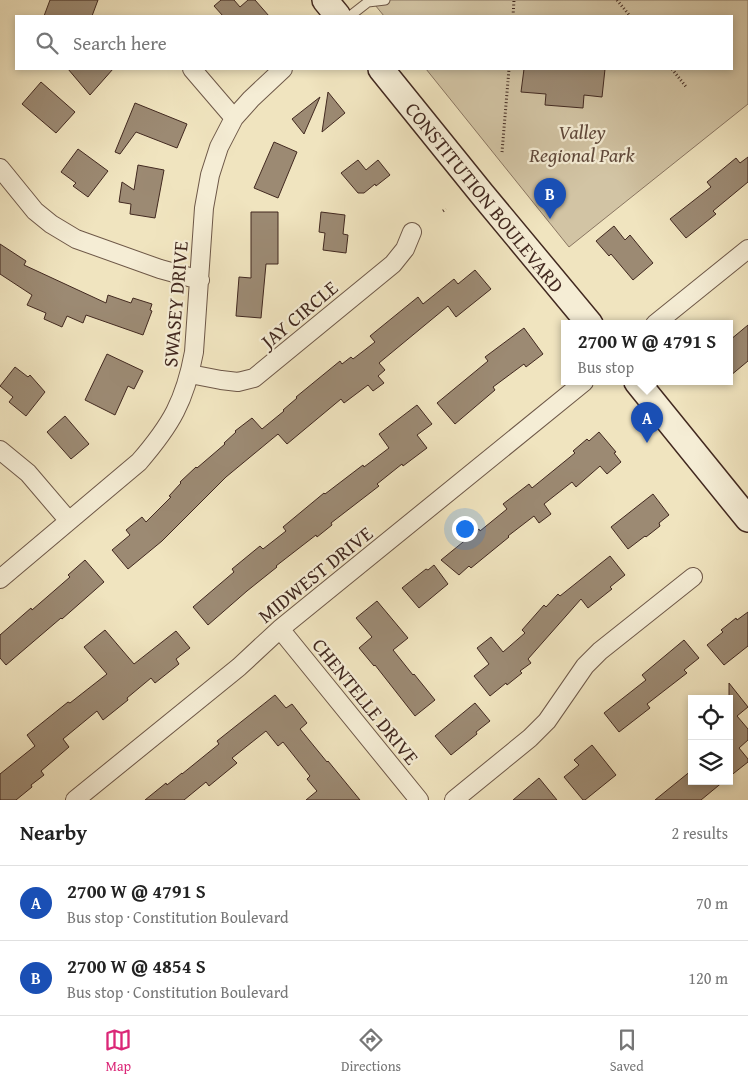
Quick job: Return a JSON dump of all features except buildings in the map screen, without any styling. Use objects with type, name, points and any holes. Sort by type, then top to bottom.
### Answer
[{"type":"main road","points":[[325,0],[337,15]]},
{"type":"main road","name":"CONSTITUTION BOULEVARD","points":[[382,70],[587,320]]},
{"type":"main road","points":[[639,385],[748,519]]},
{"type":"street","points":[[193,70],[234,118]]},
{"type":"street","name":"SWASEY DRIVE","points":[[0,579],[139,462],[157,441],[176,411],[183,397],[194,352],[204,208],[210,175],[219,147],[234,118],[250,99],[282,70]]},
{"type":"street","points":[[0,168],[35,211],[51,224],[76,239],[160,269],[200,280]]},
{"type":"street","name":"JAY CIRCLE","points":[[190,374],[238,382],[254,378],[393,264],[405,249],[412,232]]},
{"type":"street","points":[[660,320],[748,249]]},
{"type":"street","name":"MIDWEST DRIVE","points":[[74,800],[239,666],[280,629],[580,385]]},
{"type":"street","points":[[0,450],[28,473],[69,521]]},
{"type":"street","points":[[454,800],[530,738],[547,721],[585,666],[600,651],[693,578]]},
{"type":"street","name":"CHENTELLE DRIVE","points":[[280,629],[419,800]]},
{"type":"lane","points":[[351,15],[368,1],[385,0]]},
{"type":"path","points":[[513,15],[514,0]]},
{"type":"path","points":[[617,0],[629,15]]},
{"type":"path","points":[[502,152],[509,70]]},
{"type":"path","points":[[673,70],[687,88]]},
{"type":"green space","name":"Valley Regional Park","points":[[371,0],[748,0],[748,104],[569,247],[427,70],[733,70],[733,15],[383,15]]},
{"type":"place","name":"2700 W @ 4854 S","points":[[550,219]]},
{"type":"place","name":"2700 W @ 4791 S","points":[[647,443]]}]
